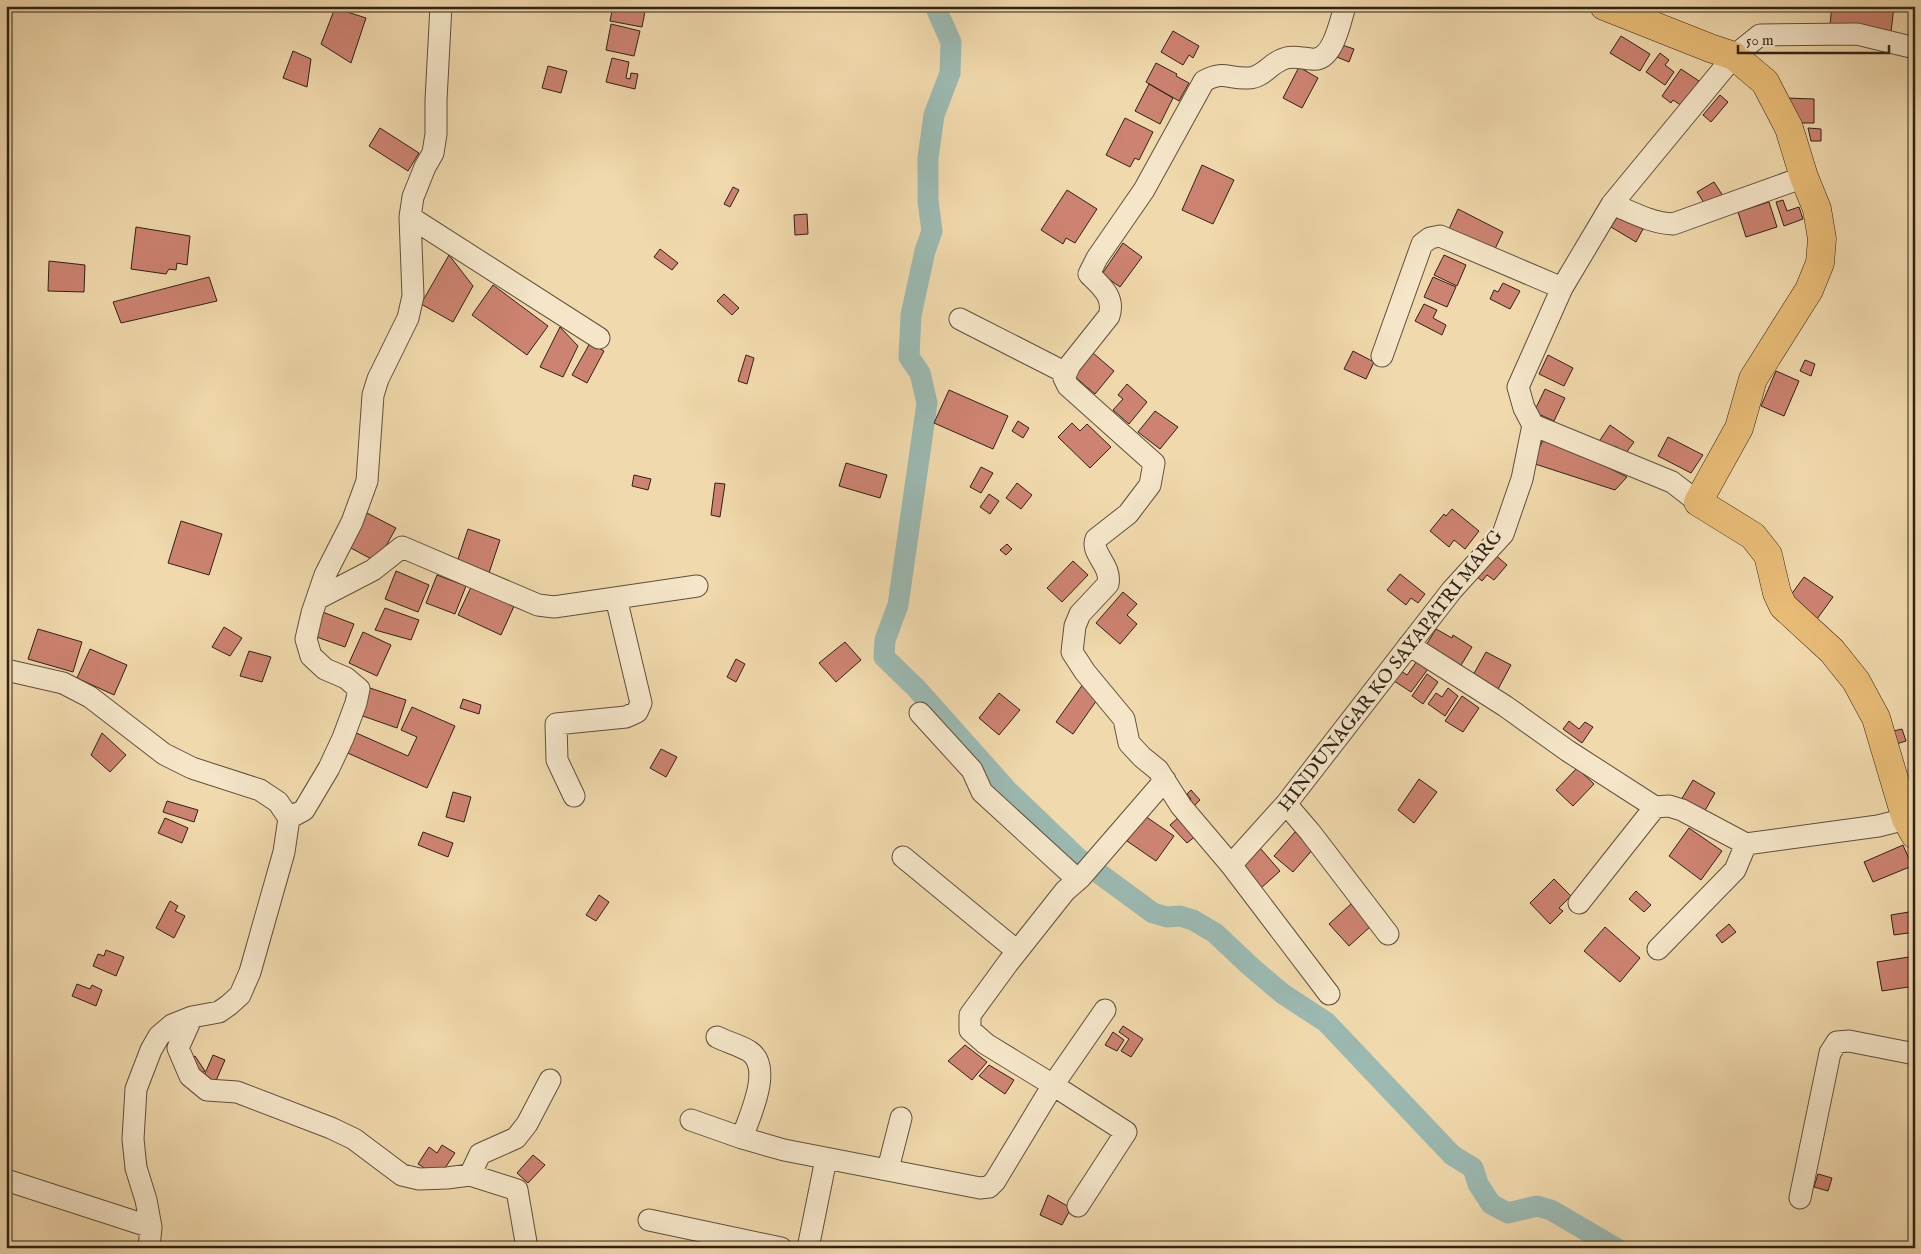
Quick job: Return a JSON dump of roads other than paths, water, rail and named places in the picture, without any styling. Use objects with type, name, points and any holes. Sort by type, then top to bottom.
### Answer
[{"type":"main road","points":[[1604,6],[1734,56],[1765,82],[1789,128],[1804,176],[1817,209],[1822,239],[1820,263],[1808,290],[1753,379],[1739,428],[1698,502],[1753,536],[1768,555],[1777,593],[1783,606],[1832,651],[1856,681],[1876,718],[1911,827]]},
{"type":"street","points":[[289,818],[304,810],[330,768],[347,729],[359,689],[346,678],[325,669],[311,656],[306,639],[312,613],[325,575],[352,522],[368,481],[373,395],[378,379],[408,318],[413,296],[410,217],[413,197],[425,167],[434,153],[441,6]]},
{"type":"street","points":[[1329,994],[1231,864],[1181,806],[1166,780],[1129,743],[1124,719],[1085,672],[1072,652],[1075,626],[1080,614],[1108,584],[1108,572],[1094,543],[1096,539],[1128,514],[1150,485],[1154,463],[1068,386],[1064,378],[1109,316],[1111,308],[1110,299],[1090,274],[1097,258],[1144,190],[1204,81],[1213,75],[1222,74],[1250,78],[1264,73],[1280,60],[1292,57],[1314,60],[1323,57],[1330,50],[1345,6]]},
{"type":"street","points":[[1698,502],[1672,482],[1533,425],[1524,408],[1518,386],[1562,288],[1612,204],[1734,56],[1760,35],[1857,34],[1915,48]]},
{"type":"street","points":[[1612,204],[1649,220],[1672,224],[1804,176]]},
{"type":"street","points":[[410,217],[598,338]]},
{"type":"street","points":[[1382,356],[1422,244],[1430,238],[1440,236],[1562,288]]},
{"type":"street","points":[[960,319],[1066,373]]},
{"type":"street","name":"HINDUNAGAR KO SAYAPATRI MARG","points":[[1231,864],[1286,804],[1452,590],[1503,534],[1522,479],[1533,425]]},
{"type":"street","points":[[316,600],[373,570],[402,547],[538,605],[554,607],[697,586]]},
{"type":"street","points":[[574,796],[557,760],[556,724],[626,717],[637,712],[640,703],[616,598]]},
{"type":"street","points":[[1409,645],[1505,706],[1568,751],[1655,808],[1669,806],[1682,810],[1746,844],[1878,826],[1911,827]]},
{"type":"street","points":[[6,670],[63,683],[90,697],[164,754],[192,768],[260,790],[278,802],[289,818],[284,852],[250,972],[240,995],[218,1012],[192,1017],[172,1025],[159,1036],[151,1050],[136,1089],[133,1139],[136,1168],[146,1200],[150,1238],[6,1180]]},
{"type":"street","points":[[920,713],[972,770],[982,792],[1080,879]]},
{"type":"street","points":[[1078,1206],[1126,1132],[986,1044],[970,1030],[970,1014],[1065,891],[1080,879],[1166,780]]},
{"type":"street","points":[[1286,804],[1310,832],[1388,934]]},
{"type":"street","points":[[1579,903],[1655,808]]},
{"type":"street","points":[[1658,948],[1735,870],[1746,844]]},
{"type":"street","points":[[903,857],[1017,951]]},
{"type":"street","points":[[691,1120],[784,1150],[980,1188],[989,1187],[995,1181],[1053,1085],[1105,1010]]},
{"type":"street","points":[[192,1017],[178,1048],[190,1076],[207,1090],[237,1092],[354,1138],[402,1175],[419,1179],[470,1175],[517,1190],[527,1248]]},
{"type":"street","points":[[717,1037],[751,1052],[760,1064],[761,1079],[742,1138]]},
{"type":"street","points":[[1800,1198],[1830,1053],[1837,1042],[1848,1041],[1915,1054]]},
{"type":"street","points":[[470,1175],[480,1154],[516,1138],[527,1124],[550,1080]]},
{"type":"street","points":[[888,1169],[901,1118]]},
{"type":"street","points":[[808,1248],[826,1158]]},
{"type":"street","points":[[649,1220],[781,1248]]},
{"type":"waterway","points":[[935,6],[951,42],[950,73],[934,115],[928,158],[928,201],[932,231],[925,251],[911,315],[909,357],[920,373],[927,403],[898,605],[885,640],[884,657],[917,689],[1008,791],[1078,858],[1153,913],[1167,917],[1180,916],[1193,920],[1215,933],[1283,994],[1326,1022],[1452,1155],[1473,1168],[1478,1184],[1491,1204],[1508,1213],[1537,1206],[1551,1210],[1616,1248]]}]
